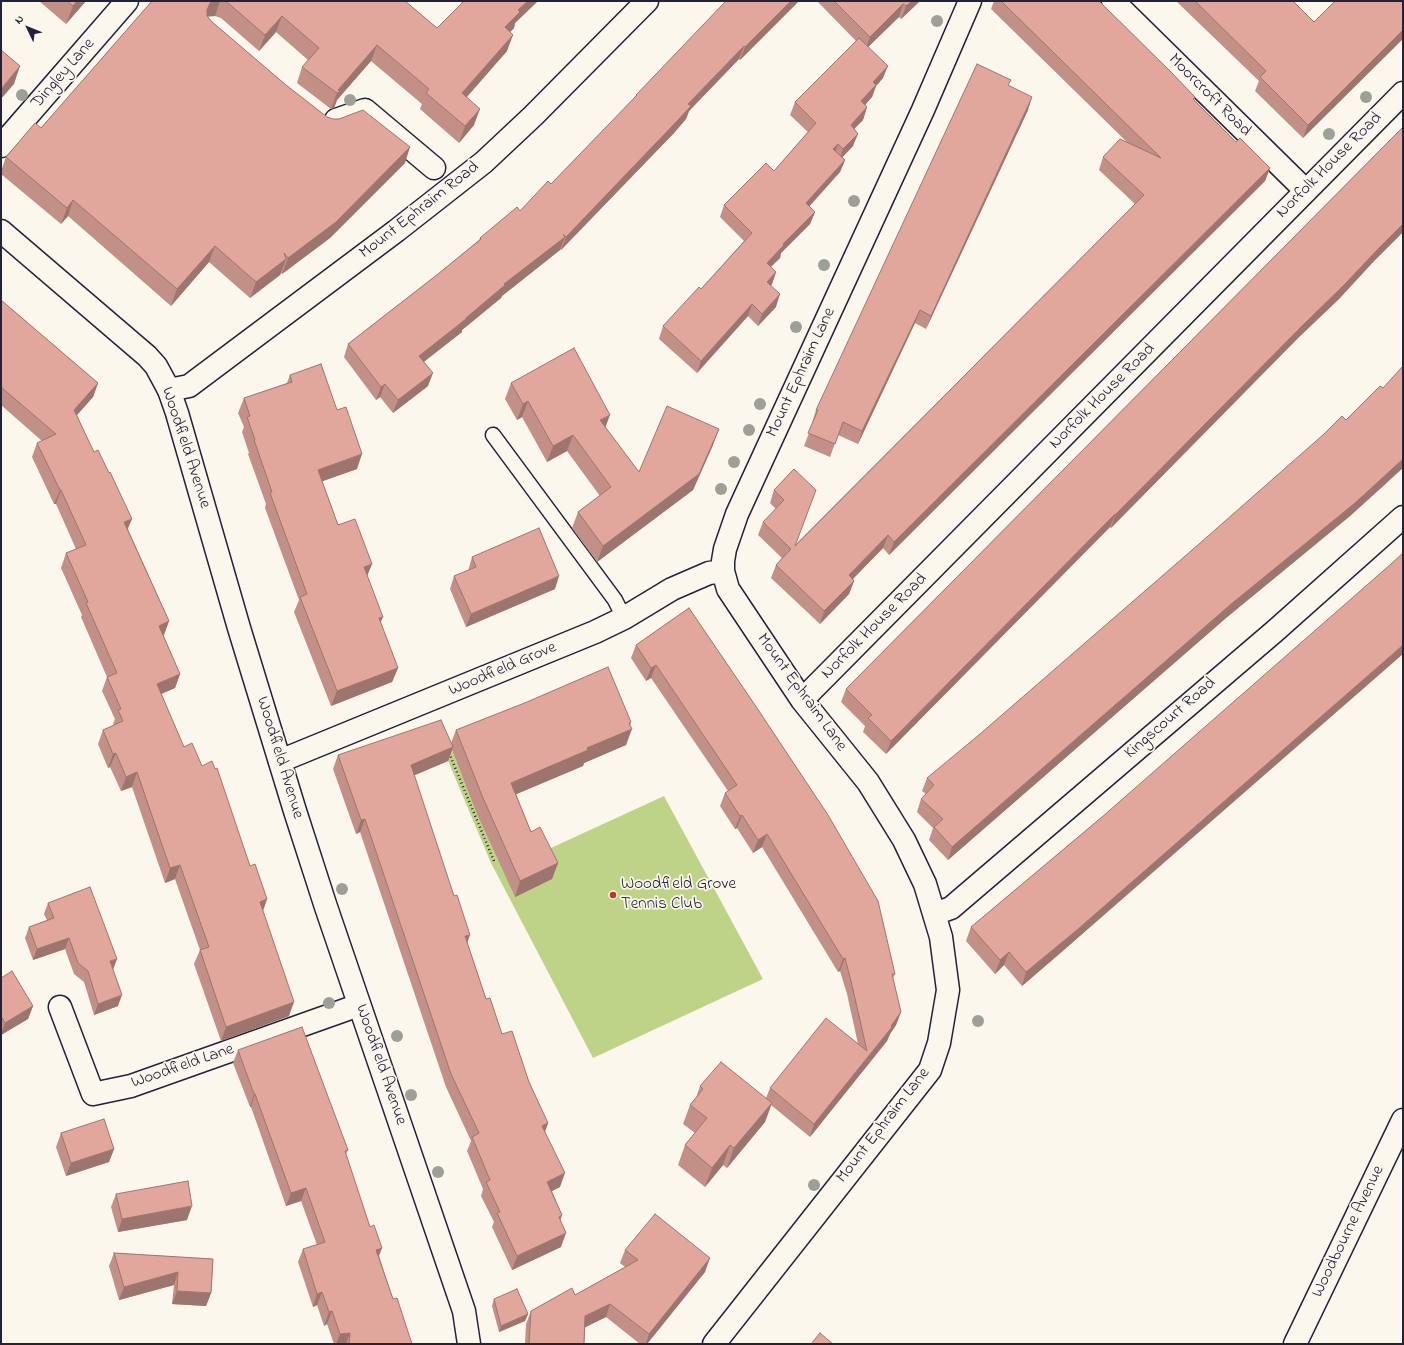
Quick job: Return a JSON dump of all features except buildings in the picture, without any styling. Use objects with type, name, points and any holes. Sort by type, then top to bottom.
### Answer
[{"type":"street","name":"Dingley Lane","points":[[1,146],[127,1]]},
{"type":"street","name":"Mount Ephraim Road","points":[[169,390],[189,386],[396,231],[484,162],[533,116],[647,1]]},
{"type":"street","name":"Mount Ephraim Lane","points":[[714,1344],[930,1070],[939,1043],[948,990],[940,937],[925,884],[904,840],[868,782],[802,700],[728,589],[723,571],[724,549],[737,514],[920,118],[970,1]]},
{"type":"street","name":"Moorcroft Road","points":[[1113,1],[1306,191]]},
{"type":"street","name":"Norfolk House Road","points":[[802,700],[1403,93]]},
{"type":"street","points":[[317,114],[329,123],[365,110],[434,168]]},
{"type":"street","name":"Woodfield Avenue","points":[[1,231],[147,356],[156,366],[169,390],[241,636],[326,907],[464,1310],[469,1344]]},
{"type":"street","name":"Kingscourt Road","points":[[934,914],[951,908],[1275,631],[1403,517]]},
{"type":"street","name":"Woodfield Grove","points":[[280,761],[545,652],[624,618],[672,589],[709,573],[723,571]]},
{"type":"street","name":"Woodfield Lane","points":[[60,1007],[92,1094],[131,1086],[359,1005]]},
{"type":"street","name":"Woodbourne Avenue","points":[[1295,1344],[1403,1120]]},
{"type":"lane","points":[[493,435],[615,600],[624,618]]},
{"type":"path","points":[[449,752],[494,861]]},
{"type":"green space","name":"Woodfield Grove Tennis Club","points":[[440,722],[498,860],[535,842],[540,853],[664,796],[763,979],[593,1058],[491,863],[433,725]]},
{"type":"place","name":"Woodfield Grove Tennis Club","points":[[613,895]]}]
